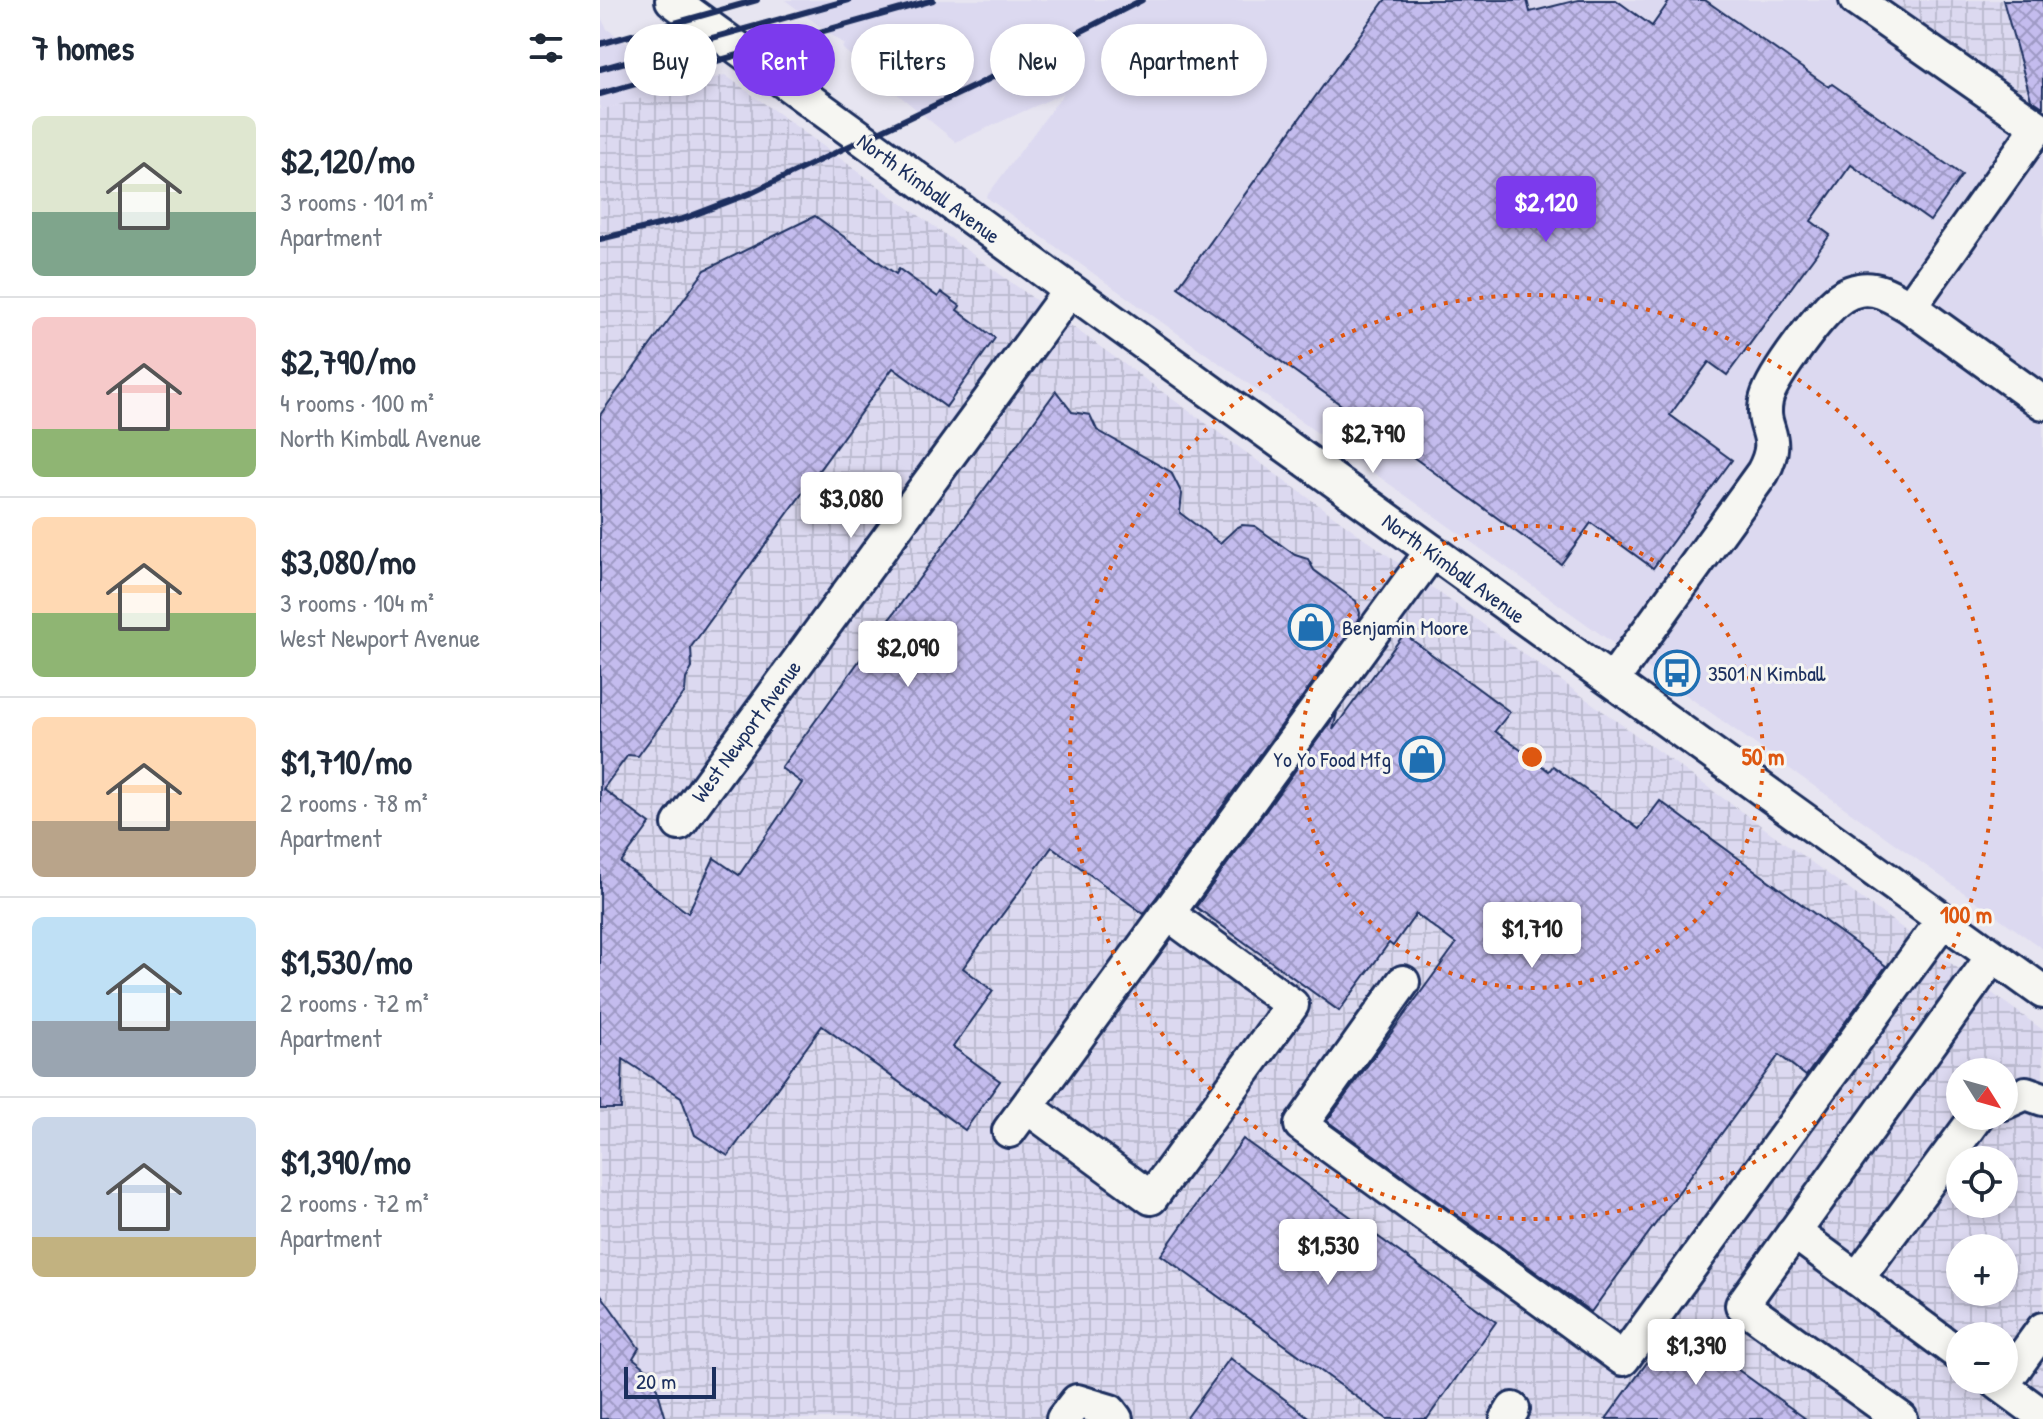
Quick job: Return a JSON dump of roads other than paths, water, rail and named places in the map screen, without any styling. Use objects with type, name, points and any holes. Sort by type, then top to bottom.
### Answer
[{"type":"street","name":"North Kimball Avenue","points":[[672,0],[2043,992]]},
{"type":"street","points":[[1856,0],[2038,127],[1910,307]]},
{"type":"street","points":[[1612,681],[1763,472],[1773,445],[1766,419],[1766,401],[1773,383],[1828,308],[1845,294],[1860,289],[1876,289],[1910,307],[2043,403]]},
{"type":"street","name":"West Newport Avenue","points":[[679,824],[1070,290]]},
{"type":"street","points":[[1167,913],[1292,1005],[1151,1198],[1018,1119],[1167,913],[1432,551]]},
{"type":"street","points":[[1403,982],[1301,1125],[1623,1359],[1943,920]]},
{"type":"street","points":[[1901,1419],[1742,1305],[1993,956]]},
{"type":"street","points":[[2018,1097],[2026,1093],[2043,1099]]},
{"type":"street","points":[[1857,1279],[1967,1130]]},
{"type":"street","points":[[1794,1232],[1946,1345]]},
{"type":"street","points":[[2018,1359],[2043,1329]]},
{"type":"street","points":[[2013,1394],[2043,1416]]},
{"type":"street","points":[[1063,1419],[1077,1401],[1110,1411],[1116,1419]]},
{"type":"railway","points":[[600,44],[757,0]]},
{"type":"railway","points":[[600,69],[849,0]]},
{"type":"railway","points":[[600,94],[933,0]]},
{"type":"railway","points":[[600,239],[683,219],[751,193],[977,85],[1142,0]]},
{"type":"place","name":"Benjamin Moore","points":[[1311,627]]},
{"type":"place","name":"3501 N Kimball","points":[[1677,673]]},
{"type":"place","name":"Yo Yo Food Mfg","points":[[1422,759]]}]
